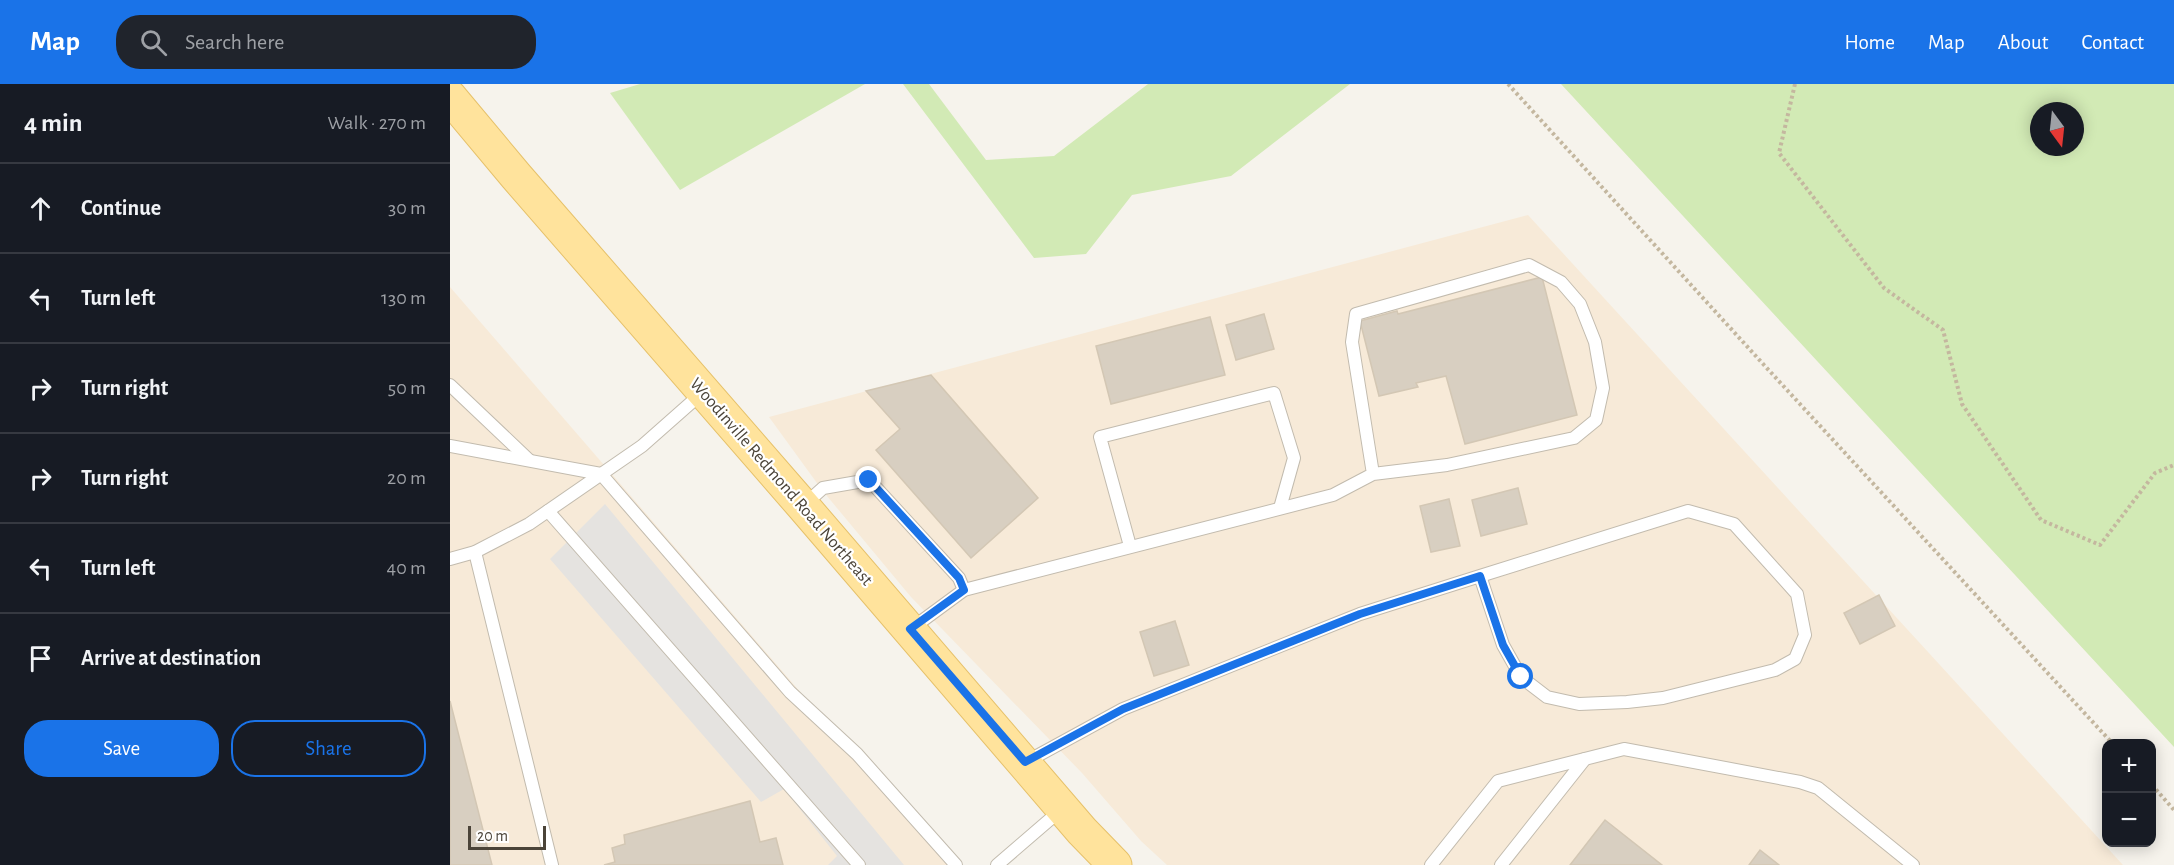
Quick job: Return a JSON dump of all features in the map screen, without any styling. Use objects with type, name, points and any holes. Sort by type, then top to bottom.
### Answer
[{"type":"main road","name":"Woodinville Redmond Road Northeast","points":[[450,97],[1063,808],[1115,865]]},
{"type":"lane","points":[[910,629],[964,590],[1333,495],[1373,474],[1447,465],[1574,438],[1596,420],[1603,388],[1595,342],[1580,304],[1561,282],[1529,266],[1356,314],[1353,342],[1373,474]]},
{"type":"lane","points":[[450,385],[529,460]]},
{"type":"lane","points":[[450,559],[475,552],[529,524],[642,446],[703,392]]},
{"type":"lane","points":[[1130,546],[1100,437],[1274,393],[1294,458],[1280,508]]},
{"type":"lane","points":[[450,446],[601,474],[790,692],[857,754],[956,865]]},
{"type":"lane","points":[[803,506],[823,488],[869,480],[959,578],[964,590]]},
{"type":"lane","points":[[548,510],[859,865]]},
{"type":"lane","points":[[1025,762],[1123,709],[1360,614],[1480,576],[1688,511],[1734,524],[1797,594],[1805,635],[1795,659],[1774,670],[1663,698],[1579,704],[1547,697],[1521,677],[1503,645],[1480,576]]},
{"type":"lane","points":[[475,552],[552,865]]},
{"type":"lane","points":[[1431,865],[1498,781],[1623,749],[1800,782],[1818,788],[1913,865]]},
{"type":"lane","points":[[1501,865],[1585,759]]},
{"type":"lane","points":[[997,865],[1063,808]]},
{"type":"path","points":[[1508,84],[2108,739]]},
{"type":"path","points":[[1795,84],[1779,153],[1884,288],[1943,330],[1962,404],[2041,520],[2100,546],[2155,473],[2174,465]]},
{"type":"path","points":[[2156,790],[2174,810]]},
{"type":"shaded area","points":[[1528,215],[2102,842],[2102,847],[2107,847],[2123,865],[1167,865],[1141,841],[1082,773],[911,597],[822,490],[769,417]]},
{"type":"shaded area","points":[[450,287],[950,865],[450,865]]},
{"type":"shaded area","points":[[605,504],[904,865],[828,865],[837,856],[784,789],[761,802],[550,559]]},
{"type":"green space","points":[[640,84],[865,84],[680,190],[610,93]]},
{"type":"green space","points":[[903,84],[929,84],[986,160],[1054,156],[1148,84],[1350,84],[1231,176],[1132,195],[1086,254],[1034,258]]},
{"type":"green space","points":[[1561,84],[2174,84],[2174,747]]},
{"type":"building","points":[[1542,277],[1577,415],[1465,444],[1446,376],[1416,383],[1418,387],[1379,396],[1360,321],[1397,311],[1398,314]]},
{"type":"building","points":[[1264,314],[1274,349],[1236,360],[1226,325]]},
{"type":"building","points":[[1210,317],[1225,375],[1111,404],[1096,346]]},
{"type":"building","points":[[931,375],[1038,498],[971,558],[876,450],[900,429],[866,391]]},
{"type":"building","points":[[1518,488],[1527,524],[1481,536],[1472,500]]},
{"type":"building","points":[[1449,499],[1460,546],[1431,552],[1420,506]]},
{"type":"building","points":[[1879,595],[1895,626],[1860,644],[1844,613]]},
{"type":"building","points":[[1175,621],[1189,665],[1154,676],[1140,632]]},
{"type":"building","points":[[450,701],[492,865],[450,865]]},
{"type":"building","points":[[750,801],[760,842],[776,838],[783,865],[604,865],[615,862],[612,848],[625,844],[624,835]]},
{"type":"building","points":[[1605,820],[1662,865],[1570,865]]},
{"type":"building","points":[[1760,850],[1779,865],[1749,865]]},
{"type":"route","points":[[869,480],[959,578],[964,590],[910,629],[1025,762],[1123,709],[1360,614],[1480,576],[1503,645],[1521,677]]}]
